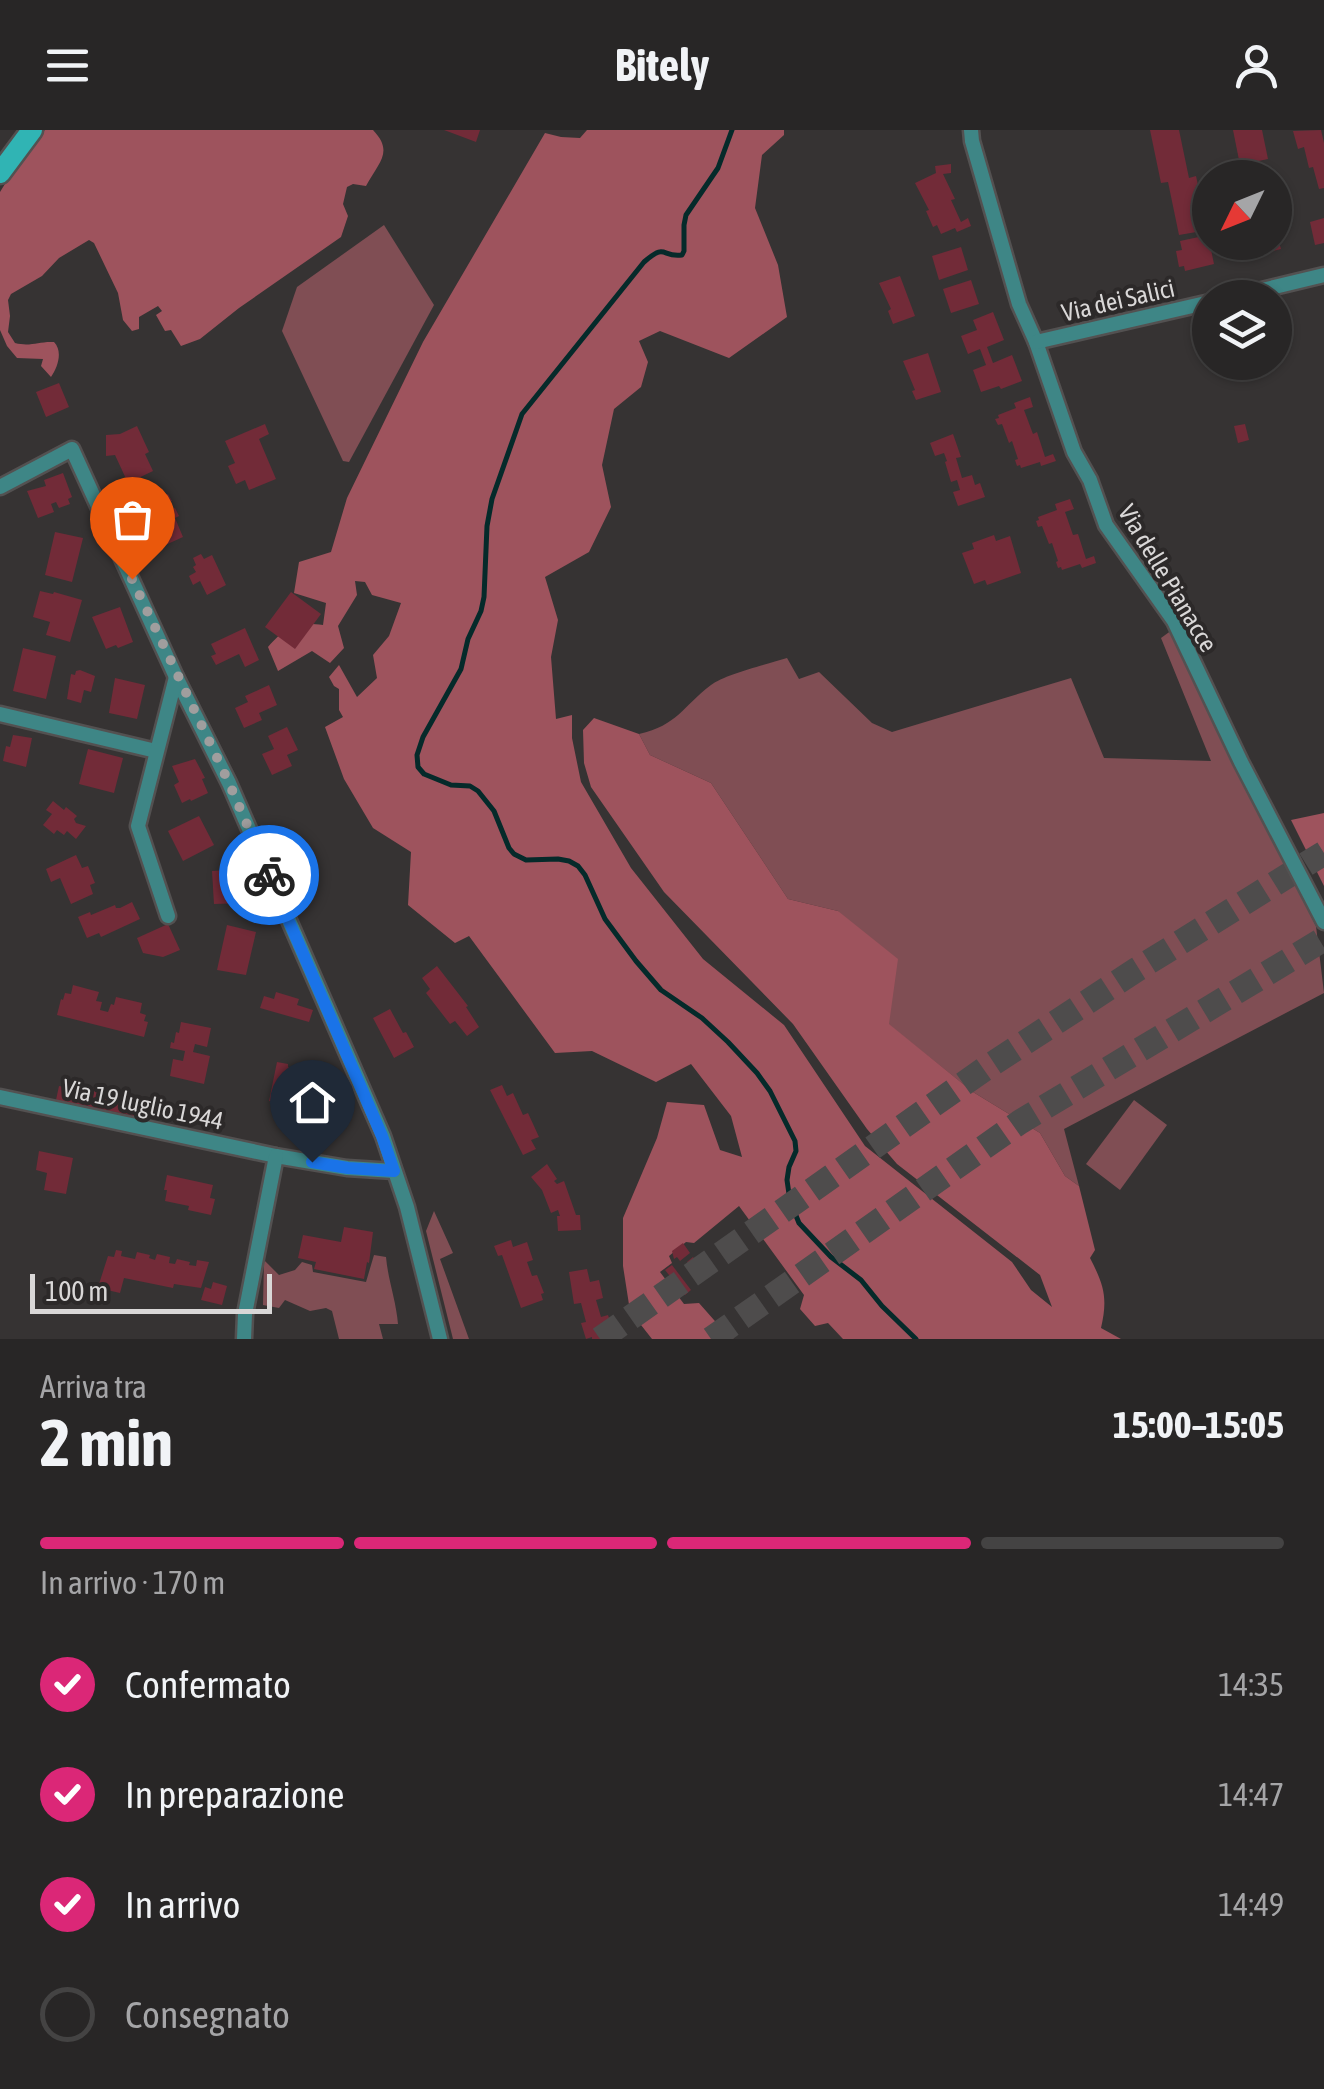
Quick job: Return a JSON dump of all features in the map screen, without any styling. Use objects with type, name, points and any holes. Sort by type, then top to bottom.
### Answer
[{"type":"street","points":[[0,174],[32,130]]},
{"type":"street","name":"Via delle Pianacce","points":[[971,130],[1019,304],[1106,526],[1174,622],[1324,922]]},
{"type":"street","points":[[1292,283],[1324,275]]},
{"type":"street","name":"Via dei Salici","points":[[1036,342],[1192,306]]},
{"type":"street","points":[[0,487],[72,449],[229,783],[368,1101],[407,1207],[440,1339]]},
{"type":"street","points":[[168,916],[138,826],[176,676]]},
{"type":"street","points":[[0,714],[156,751]]},
{"type":"street","name":"Via 19 luglio 1944","points":[[0,1096],[276,1156],[394,1171]]},
{"type":"street","points":[[244,1339],[245,1314],[276,1156]]},
{"type":"shaded area","points":[[45,130],[373,130],[383,151],[366,186],[347,187],[343,204],[348,216],[341,237],[200,339],[181,346],[171,330],[165,331],[156,315],[162,311],[158,306],[139,317],[139,329],[132,331],[123,320],[118,293],[94,243],[89,240],[59,258],[42,276],[11,294],[8,300],[8,332],[15,343],[54,342],[57,346],[58,359],[51,377],[41,366],[43,359],[17,358],[0,330],[0,192],[32,140]]},
{"type":"shaded area","points":[[587,130],[784,130],[784,135],[762,155],[755,208],[778,265],[787,317],[729,358],[660,331],[639,341],[648,362],[641,387],[614,409],[602,465],[611,507],[589,552],[545,577],[558,620],[551,657],[556,719],[572,715],[572,738],[581,782],[631,868],[703,959],[784,1025],[865,1146],[1012,1262],[1031,1290],[1052,1307],[1040,1275],[897,1164],[867,1129],[793,1024],[664,892],[591,787],[584,763],[583,730],[594,718],[639,734],[650,755],[711,783],[788,899],[838,911],[898,959],[889,1024],[973,1092],[1040,1133],[1065,1176],[1079,1186],[1095,1250],[1090,1258],[1103,1292],[1101,1328],[1121,1339],[843,1339],[828,1323],[815,1326],[800,1309],[804,1295],[739,1206],[694,1243],[686,1242],[669,1256],[672,1263],[660,1272],[684,1304],[699,1303],[734,1339],[652,1339],[630,1311],[623,1266],[623,1218],[657,1138],[667,1102],[704,1105],[720,1150],[742,1157],[731,1116],[691,1064],[656,1082],[592,1051],[555,1053],[469,936],[455,943],[408,905],[411,852],[373,828],[344,779],[325,727],[343,717],[339,689],[329,677],[339,665],[357,697],[377,678],[373,655],[389,636],[401,603],[372,595],[365,582],[355,581],[357,595],[338,626],[344,648],[330,663],[312,651],[278,671],[268,647],[292,627],[323,625],[326,603],[294,593],[299,562],[331,552],[347,498],[423,342],[545,133],[580,138]]},
{"type":"shaded area","points":[[384,225],[434,305],[349,462],[343,461],[282,331],[297,287]]},
{"type":"shaded area","points":[[1172,630],[1316,926],[1324,993],[1064,1129],[1079,1186],[1065,1176],[1040,1133],[973,1092],[888,1024],[838,911],[788,899],[711,783],[650,755],[639,734],[663,726],[718,681],[787,658],[799,679],[819,672],[872,723],[892,732],[1071,678],[1104,758],[1211,761],[1161,638]]},
{"type":"shaded area","points":[[1324,813],[1324,886],[1291,820]]},
{"type":"shaded area","points":[[1134,1100],[1167,1125],[1120,1190],[1086,1164]]},
{"type":"shaded area","points":[[434,1211],[453,1253],[440,1259],[469,1339],[453,1339],[426,1231]]},
{"type":"shaded area","points":[[374,1255],[386,1257],[398,1324],[379,1324],[383,1339],[339,1339],[332,1311],[326,1308],[310,1311],[285,1300],[279,1308],[263,1305],[264,1260],[279,1275],[295,1270],[302,1262],[312,1265],[313,1272],[366,1282]]},
{"type":"building","points":[[444,130],[480,130],[476,142]]},
{"type":"building","points":[[1150,130],[1179,130],[1189,178],[1192,177],[1192,233],[1179,235],[1168,182],[1161,183]]},
{"type":"building","points":[[1233,130],[1262,130],[1268,159],[1239,160]]},
{"type":"building","points":[[1321,130],[1324,188],[1319,189],[1313,167],[1309,168],[1304,147],[1298,149],[1293,131]]},
{"type":"building","points":[[951,164],[951,173],[943,174],[955,199],[951,200],[961,222],[968,218],[971,226],[941,234],[937,225],[933,227],[915,183],[936,173],[935,166]]},
{"type":"building","points":[[1324,218],[1324,243],[1315,245],[1310,222]]},
{"type":"building","points":[[1192,238],[1192,260],[1213,260],[1214,264],[1185,271],[1184,266],[1179,267],[1176,251],[1182,250],[1180,241]]},
{"type":"building","points":[[961,247],[968,270],[939,280],[932,256]]},
{"type":"building","points":[[900,276],[915,316],[893,324],[879,283]]},
{"type":"building","points":[[971,280],[979,304],[951,313],[943,289]]},
{"type":"building","points":[[993,312],[1004,340],[987,347],[993,363],[1012,355],[1022,381],[981,392],[973,370],[986,365],[980,349],[968,354],[961,336],[977,330],[973,320]]},
{"type":"building","points":[[928,353],[941,392],[916,400],[903,361]]},
{"type":"building","points":[[59,383],[69,407],[46,417],[36,392]]},
{"type":"building","points":[[1030,397],[1033,407],[1024,410],[1033,434],[1037,432],[1045,457],[1053,454],[1056,461],[1021,468],[1015,460],[1018,459],[1012,441],[1009,443],[1002,424],[998,425],[995,419],[1016,408],[1014,403]]},
{"type":"building","points":[[265,424],[269,434],[259,439],[276,479],[249,490],[245,480],[236,484],[228,466],[235,463],[225,441]]},
{"type":"building","points":[[1245,424],[1249,440],[1238,443],[1234,426]]},
{"type":"building","points":[[137,426],[153,471],[128,483],[115,455],[106,456],[106,435]]},
{"type":"building","points":[[953,434],[961,457],[956,458],[962,478],[972,475],[985,497],[958,506],[953,492],[960,490],[957,480],[951,482],[944,453],[935,456],[930,443]]},
{"type":"building","points":[[63,473],[72,497],[68,499],[70,504],[59,508],[56,502],[51,504],[54,512],[38,518],[27,491],[46,486],[44,480]]},
{"type":"building","points":[[168,494],[172,501],[167,503],[179,516],[175,518],[183,537],[150,552],[139,528],[156,521],[147,503]]},
{"type":"building","points":[[1070,499],[1074,509],[1065,512],[1073,535],[1078,534],[1086,559],[1094,556],[1096,563],[1062,570],[1058,568],[1052,543],[1049,544],[1036,521],[1057,510],[1055,504]]},
{"type":"building","points":[[55,532],[83,538],[72,582],[45,575]]},
{"type":"building","points":[[994,535],[996,541],[1010,536],[1021,573],[987,585],[985,580],[974,584],[962,553],[974,549],[972,543]]},
{"type":"building","points":[[201,554],[204,559],[212,555],[226,585],[207,595],[200,581],[193,585],[189,576],[196,572],[193,558]]},
{"type":"building","points":[[40,591],[82,600],[70,642],[46,635],[50,622],[33,617]]},
{"type":"building","points":[[291,592],[321,614],[295,649],[265,627]]},
{"type":"building","points":[[120,607],[133,642],[106,649],[92,617]]},
{"type":"building","points":[[245,628],[259,660],[245,667],[239,654],[216,665],[211,644]]},
{"type":"building","points":[[23,648],[56,656],[46,699],[13,691]]},
{"type":"building","points":[[80,670],[95,676],[91,692],[84,690],[81,703],[67,699],[71,674]]},
{"type":"building","points":[[115,678],[145,685],[137,719],[109,713]]},
{"type":"building","points":[[269,685],[277,705],[259,713],[262,720],[244,728],[235,708],[248,702],[245,696]]},
{"type":"building","points":[[287,727],[298,750],[287,755],[292,766],[272,775],[262,754],[274,749],[268,736]]},
{"type":"building","points":[[13,735],[32,738],[26,767],[3,761]]},
{"type":"building","points":[[88,749],[123,758],[114,793],[79,784]]},
{"type":"building","points":[[195,759],[208,793],[182,803],[174,785],[179,782],[172,766]]},
{"type":"building","points":[[53,801],[77,816],[76,823],[86,826],[76,839],[67,831],[64,835],[57,830],[54,834],[43,825],[52,814],[46,810]]},
{"type":"building","points":[[199,816],[214,845],[183,861],[168,831]]},
{"type":"building","points":[[76,855],[82,868],[88,866],[95,883],[90,885],[93,894],[71,904],[60,878],[51,882],[46,869]]},
{"type":"building","points":[[244,869],[246,903],[214,904],[212,871]]},
{"type":"building","points":[[132,902],[140,919],[101,937],[99,933],[87,938],[78,917]]},
{"type":"building","points":[[168,924],[180,950],[163,957],[143,953],[137,938]]},
{"type":"building","points":[[227,925],[256,932],[246,975],[217,970]]},
{"type":"building","points":[[437,966],[479,1027],[467,1036],[455,1021],[450,1024],[426,993],[430,989],[422,978]]},
{"type":"building","points":[[73,985],[99,992],[96,1001],[102,1002],[100,1010],[108,1012],[116,997],[142,1003],[140,1013],[146,1015],[144,1021],[148,1022],[144,1037],[57,1015],[61,999],[65,993],[71,994]]},
{"type":"building","points":[[276,992],[299,999],[297,1005],[313,1010],[309,1022],[260,1008],[264,996],[274,999]]},
{"type":"building","points":[[390,1009],[414,1047],[394,1058],[373,1018]]},
{"type":"building","points":[[181,1022],[211,1028],[207,1047],[195,1044],[193,1052],[210,1056],[204,1084],[170,1076],[173,1059],[183,1061],[185,1051],[170,1048]]},
{"type":"building","points":[[277,1062],[293,1068],[291,1076],[316,1081],[307,1109],[299,1107],[298,1113],[279,1109],[281,1103],[269,1101]]},
{"type":"building","points":[[502,1085],[507,1096],[513,1093],[523,1115],[528,1113],[539,1137],[531,1140],[536,1149],[523,1155],[490,1090]]},
{"type":"building","points":[[59,1086],[83,1091],[84,1086],[138,1099],[134,1116],[56,1100]]},
{"type":"building","points":[[39,1151],[73,1158],[66,1194],[44,1190],[47,1173],[36,1170]]},
{"type":"building","points":[[547,1164],[557,1184],[564,1181],[576,1215],[580,1215],[581,1230],[558,1231],[558,1210],[551,1213],[542,1190],[531,1177]]},
{"type":"building","points":[[167,1175],[213,1185],[211,1215],[165,1201]]},
{"type":"building","points":[[344,1227],[373,1232],[364,1279],[314,1269],[316,1262],[298,1258],[303,1235],[341,1242]]},
{"type":"building","points":[[511,1240],[513,1247],[527,1242],[533,1260],[527,1262],[544,1293],[543,1300],[521,1308],[502,1255],[498,1256],[494,1246]]},
{"type":"building","points":[[683,1243],[690,1253],[680,1261],[674,1259],[672,1251]]},
{"type":"building","points":[[116,1250],[122,1251],[121,1256],[135,1259],[137,1252],[155,1260],[157,1254],[170,1257],[169,1263],[175,1264],[177,1259],[196,1266],[197,1260],[209,1262],[201,1288],[174,1284],[173,1288],[124,1278],[120,1293],[99,1284],[108,1256],[114,1257]]},
{"type":"building","points":[[693,1257],[707,1275],[701,1279],[687,1262]]},
{"type":"building","points":[[672,1265],[691,1290],[685,1295],[665,1270]]},
{"type":"building","points":[[587,1269],[590,1282],[599,1280],[603,1298],[596,1300],[601,1317],[608,1315],[613,1330],[608,1332],[611,1339],[586,1339],[581,1303],[574,1304],[569,1272]]},
{"type":"building","points":[[213,1282],[227,1286],[222,1305],[201,1300],[205,1287],[211,1289]]},
{"type":"waterway","points":[[732,130],[718,168],[686,215],[682,255],[661,252],[644,262],[522,414],[492,499],[481,611],[468,639],[461,669],[423,737],[418,767],[424,774],[451,785],[470,786],[478,791],[494,811],[514,854],[526,860],[558,859],[578,866],[605,919],[636,961],[661,990],[702,1018],[728,1042],[770,1091],[795,1141],[787,1180],[799,1223],[831,1257],[861,1280],[916,1339]]},
{"type":"tunnel","points":[[600,1339],[986,1068],[1324,853]]},
{"type":"tunnel","points":[[711,1339],[1020,1122],[1324,939]]},
{"type":"way so far","points":[[132,579],[269,875]]},
{"type":"route","points":[[269,875],[394,1171],[312,1162]]}]
